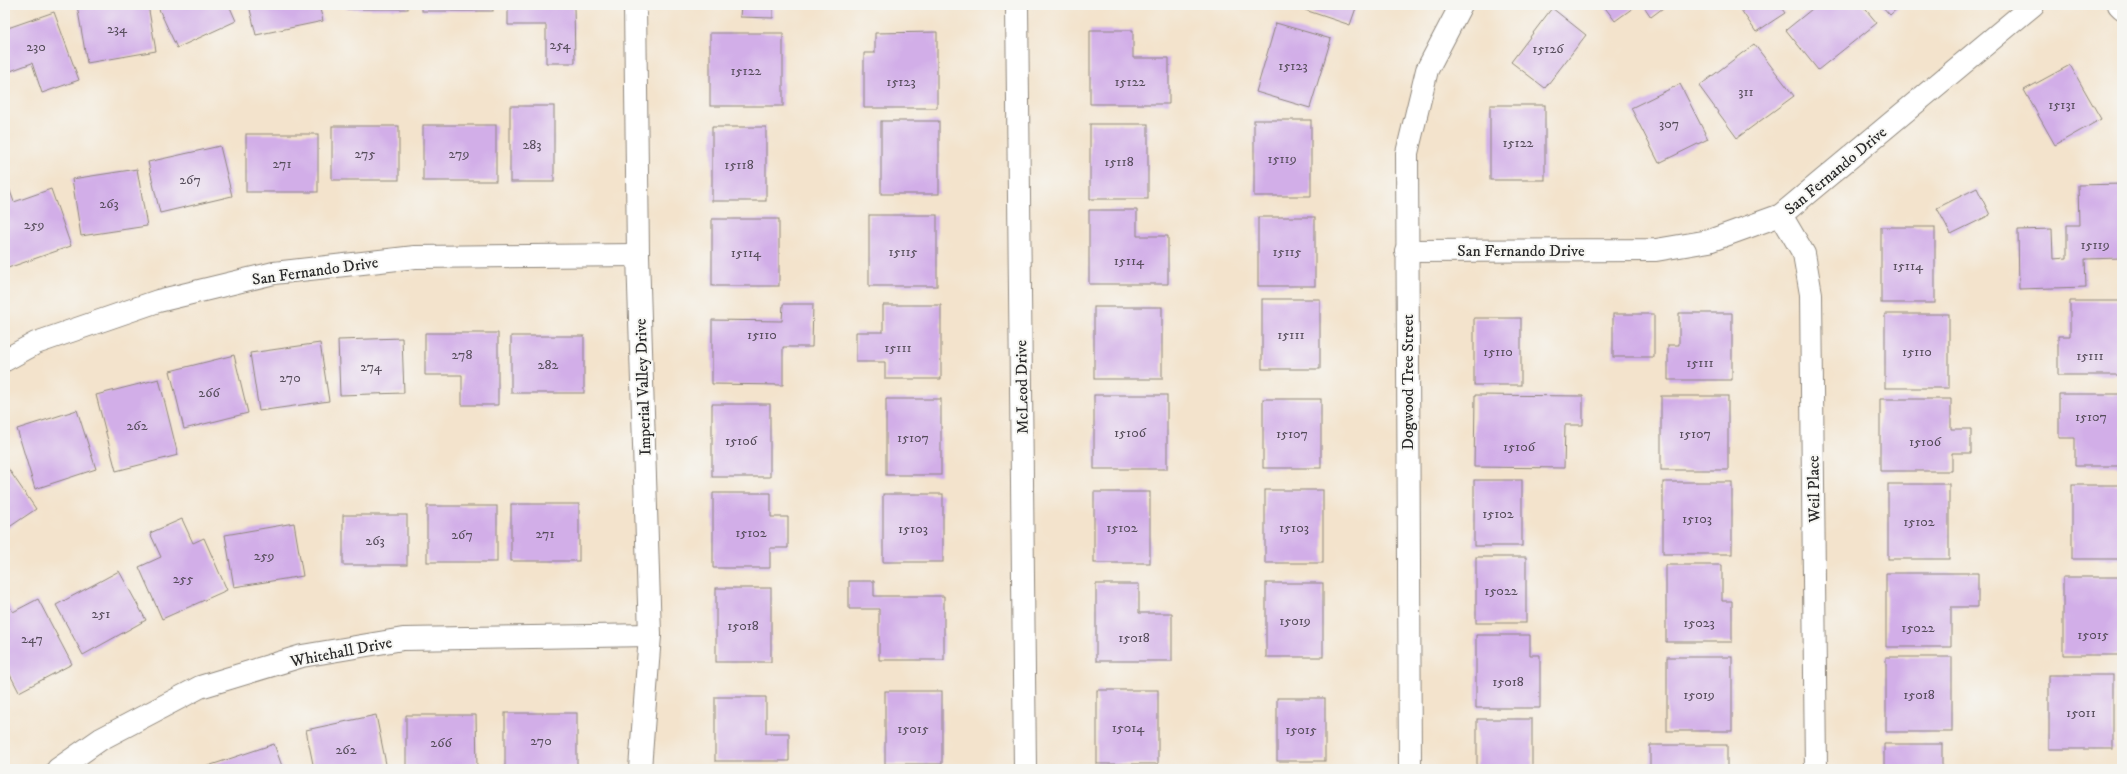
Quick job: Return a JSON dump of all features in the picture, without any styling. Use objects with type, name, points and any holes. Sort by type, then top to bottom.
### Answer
[{"type":"street","name":"Imperial Valley Drive","points":[[635,5],[638,255],[650,635],[640,769]]},
{"type":"street","name":"McLeod Drive","points":[[1017,5],[1025,769]]},
{"type":"street","name":"Dogwood Tree Street","points":[[1410,769],[1406,250],[1407,153],[1426,70],[1461,5]]},
{"type":"street","name":"San Fernando Drive","points":[[1406,250],[1656,250],[1709,241],[1781,215],[2033,5]]},
{"type":"street","points":[[2119,5],[2122,8]]},
{"type":"street","name":"Weil Place","points":[[1781,215],[1804,254],[1811,294],[1816,769]]},
{"type":"street","name":"San Fernando Drive","points":[[5,360],[36,343],[158,301],[274,273],[415,257],[638,255]]},
{"type":"street","name":"Whitehall Drive","points":[[58,769],[101,739],[200,687],[302,656],[403,639],[650,635]]},
{"type":"building","points":[[77,5],[148,5],[156,51],[87,63]]},
{"type":"building","points":[[157,5],[229,5],[236,21],[177,48]]},
{"type":"building","points":[[249,5],[319,5],[323,21],[256,35]]},
{"type":"building","points":[[346,5],[408,5],[408,9],[346,9]]},
{"type":"building","points":[[422,5],[493,5],[493,11],[422,11]]},
{"type":"building","points":[[508,5],[574,5],[575,63],[546,63],[546,25],[508,25]]},
{"type":"building","points":[[741,5],[773,5],[773,18],[740,17]]},
{"type":"building","points":[[1307,5],[1357,5],[1350,25],[1305,10]]},
{"type":"building","points":[[1603,5],[1637,5],[1615,21]]},
{"type":"building","points":[[1643,5],[1667,5],[1651,17]]},
{"type":"building","points":[[1742,5],[1779,5],[1785,13],[1756,32],[1739,7]]},
{"type":"building","points":[[1817,5],[1862,5],[1877,23],[1818,70],[1786,30]]},
{"type":"building","points":[[1881,5],[1901,5],[1890,15]]},
{"type":"building","points":[[1552,8],[1586,35],[1545,88],[1511,62]]},
{"type":"building","points":[[54,12],[79,80],[42,93],[32,63],[5,73],[5,29]]},
{"type":"building","points":[[1276,23],[1331,39],[1310,108],[1256,92]]},
{"type":"building","points":[[1090,30],[1133,30],[1133,58],[1169,58],[1169,104],[1090,104]]},
{"type":"building","points":[[937,32],[937,108],[864,108],[864,53],[875,53],[875,33]]},
{"type":"building","points":[[710,33],[783,33],[783,106],[710,106]]},
{"type":"building","points":[[1754,44],[1794,96],[1737,138],[1699,86]]},
{"type":"building","points":[[2070,65],[2101,119],[2055,145],[2024,90]]},
{"type":"building","points":[[1680,84],[1708,139],[1659,163],[1631,108]]},
{"type":"building","points":[[1490,105],[1545,105],[1545,180],[1490,180]]},
{"type":"building","points":[[510,106],[554,106],[554,182],[510,182]]},
{"type":"building","points":[[1254,120],[1311,120],[1311,196],[1254,196]]},
{"type":"building","points":[[881,121],[939,121],[939,194],[881,194]]},
{"type":"building","points":[[1090,124],[1148,124],[1148,199],[1090,199]]},
{"type":"building","points":[[423,125],[496,125],[496,181],[423,181]]},
{"type":"building","points":[[332,126],[399,126],[399,180],[332,180]]},
{"type":"building","points":[[712,127],[766,127],[766,201],[712,201]]},
{"type":"building","points":[[246,134],[318,134],[318,192],[246,192]]},
{"type":"building","points":[[220,146],[232,196],[160,213],[148,162]]},
{"type":"building","points":[[137,169],[147,226],[81,236],[72,179]]},
{"type":"building","points":[[5,177],[14,202],[51,189],[71,246],[5,269]]},
{"type":"building","points":[[2122,184],[2122,258],[2085,259],[2086,287],[2019,289],[2018,230],[2052,229],[2053,259],[2067,258],[2067,225],[2079,225],[2078,185]]},
{"type":"building","points":[[1977,188],[1990,215],[1951,234],[1937,208]]},
{"type":"building","points":[[1089,210],[1137,210],[1137,236],[1168,236],[1168,284],[1089,284]]},
{"type":"building","points":[[869,215],[937,215],[937,286],[869,286]]},
{"type":"building","points":[[1258,217],[1315,217],[1315,286],[1258,286]]},
{"type":"building","points":[[712,219],[779,219],[779,286],[712,286]]},
{"type":"building","points":[[1881,227],[1935,227],[1935,303],[1881,303]]},
{"type":"building","points":[[1262,299],[1320,299],[1320,369],[1262,369]]},
{"type":"building","points":[[2070,301],[2122,301],[2122,375],[2058,375],[2058,336],[2070,336]]},
{"type":"building","points":[[783,304],[813,304],[812,347],[783,347],[783,385],[712,384],[712,320],[782,321]]},
{"type":"building","points":[[883,305],[941,305],[941,379],[885,379],[885,362],[856,362],[856,332],[883,332]]},
{"type":"building","points":[[1094,307],[1162,307],[1162,379],[1094,379]]},
{"type":"building","points":[[1679,313],[1732,313],[1732,380],[1668,380],[1668,345],[1679,345]]},
{"type":"building","points":[[1613,314],[1654,314],[1654,357],[1613,357]]},
{"type":"building","points":[[1885,314],[1949,314],[1949,388],[1885,388]]},
{"type":"building","points":[[1474,318],[1521,318],[1521,385],[1474,385]]},
{"type":"building","points":[[425,333],[498,333],[498,405],[462,405],[462,375],[425,375]]},
{"type":"building","points":[[511,336],[584,336],[584,393],[511,393]]},
{"type":"building","points":[[402,338],[404,393],[340,395],[338,340]]},
{"type":"building","points":[[320,343],[329,401],[259,411],[250,353]]},
{"type":"building","points":[[234,355],[248,413],[184,429],[170,371]]},
{"type":"building","points":[[159,379],[178,455],[116,471],[96,395]]},
{"type":"building","points":[[2059,394],[2122,394],[2122,466],[2075,466],[2075,438],[2059,438]]},
{"type":"building","points":[[1094,395],[1167,395],[1167,469],[1094,469]]},
{"type":"building","points":[[1475,395],[1583,396],[1583,425],[1565,425],[1564,468],[1474,467]]},
{"type":"building","points":[[1661,396],[1728,396],[1728,470],[1661,470]]},
{"type":"building","points":[[886,399],[941,399],[941,475],[886,475]]},
{"type":"building","points":[[1263,399],[1321,399],[1321,468],[1263,468]]},
{"type":"building","points":[[1880,399],[1951,399],[1951,429],[1971,429],[1971,453],[1952,453],[1952,471],[1880,471]]},
{"type":"building","points":[[712,404],[770,404],[770,477],[712,477]]},
{"type":"building","points":[[77,410],[96,469],[35,489],[17,429]]},
{"type":"building","points":[[5,464],[36,509],[5,530]]},
{"type":"building","points":[[1474,480],[1522,480],[1522,546],[1474,546]]},
{"type":"building","points":[[1663,482],[1732,482],[1732,554],[1663,554]]},
{"type":"building","points":[[1888,484],[1949,484],[1949,559],[1888,559]]},
{"type":"building","points":[[2072,485],[2122,485],[2122,559],[2072,559]]},
{"type":"building","points":[[1265,490],[1323,490],[1323,563],[1265,563]]},
{"type":"building","points":[[1094,492],[1150,492],[1150,563],[1094,563]]},
{"type":"building","points":[[713,493],[771,493],[771,517],[788,517],[788,548],[770,548],[770,568],[713,568]]},
{"type":"building","points":[[883,494],[943,494],[943,562],[883,562]]},
{"type":"building","points":[[511,504],[579,504],[579,561],[511,561]]},
{"type":"building","points":[[427,506],[497,506],[497,562],[427,562]]},
{"type":"building","points":[[343,515],[407,515],[407,565],[343,565]]},
{"type":"building","points":[[182,519],[193,543],[204,538],[227,590],[162,619],[139,567],[161,557],[150,533]]},
{"type":"building","points":[[294,523],[303,576],[234,587],[225,535]]},
{"type":"building","points":[[1476,557],[1526,557],[1526,623],[1476,623]]},
{"type":"building","points":[[1666,565],[1722,565],[1722,601],[1732,601],[1732,642],[1666,642]]},
{"type":"building","points":[[119,571],[146,620],[83,655],[56,605]]},
{"type":"building","points":[[1886,573],[1978,573],[1978,607],[1951,607],[1951,647],[1886,647]]},
{"type":"building","points":[[2063,577],[2121,577],[2122,655],[2063,655]]},
{"type":"building","points":[[849,581],[874,581],[874,596],[944,596],[944,660],[879,660],[879,609],[849,609]]},
{"type":"building","points":[[1266,583],[1323,583],[1323,657],[1266,657]]},
{"type":"building","points":[[1096,584],[1139,584],[1139,613],[1172,613],[1172,661],[1096,661]]},
{"type":"building","points":[[716,588],[771,588],[771,662],[716,662]]},
{"type":"building","points":[[5,597],[13,612],[38,599],[72,664],[19,692],[5,665]]},
{"type":"building","points":[[1476,635],[1530,635],[1530,655],[1540,655],[1540,708],[1476,708]]},
{"type":"building","points":[[1667,657],[1732,657],[1732,731],[1667,731]]},
{"type":"building","points":[[1886,657],[1952,657],[1952,732],[1886,732]]},
{"type":"building","points":[[2049,675],[2113,675],[2113,749],[2049,749]]},
{"type":"building","points":[[1097,690],[1158,690],[1158,764],[1097,764]]},
{"type":"building","points":[[885,691],[942,691],[942,764],[885,764]]},
{"type":"building","points":[[715,697],[766,697],[766,733],[789,733],[789,761],[715,761]]},
{"type":"building","points":[[1277,698],[1325,698],[1325,761],[1277,761]]},
{"type":"building","points":[[505,713],[577,713],[577,767],[505,767]]},
{"type":"building","points":[[376,715],[387,769],[314,769],[306,730]]},
{"type":"building","points":[[406,715],[476,715],[477,769],[406,769]]},
{"type":"building","points":[[1477,719],[1532,719],[1532,769],[1477,769]]},
{"type":"building","points":[[274,744],[283,769],[206,769],[205,767]]},
{"type":"building","points":[[1884,744],[1942,744],[1942,769],[1884,769]]},
{"type":"building","points":[[1650,745],[1727,745],[1727,769],[1650,769]]}]
